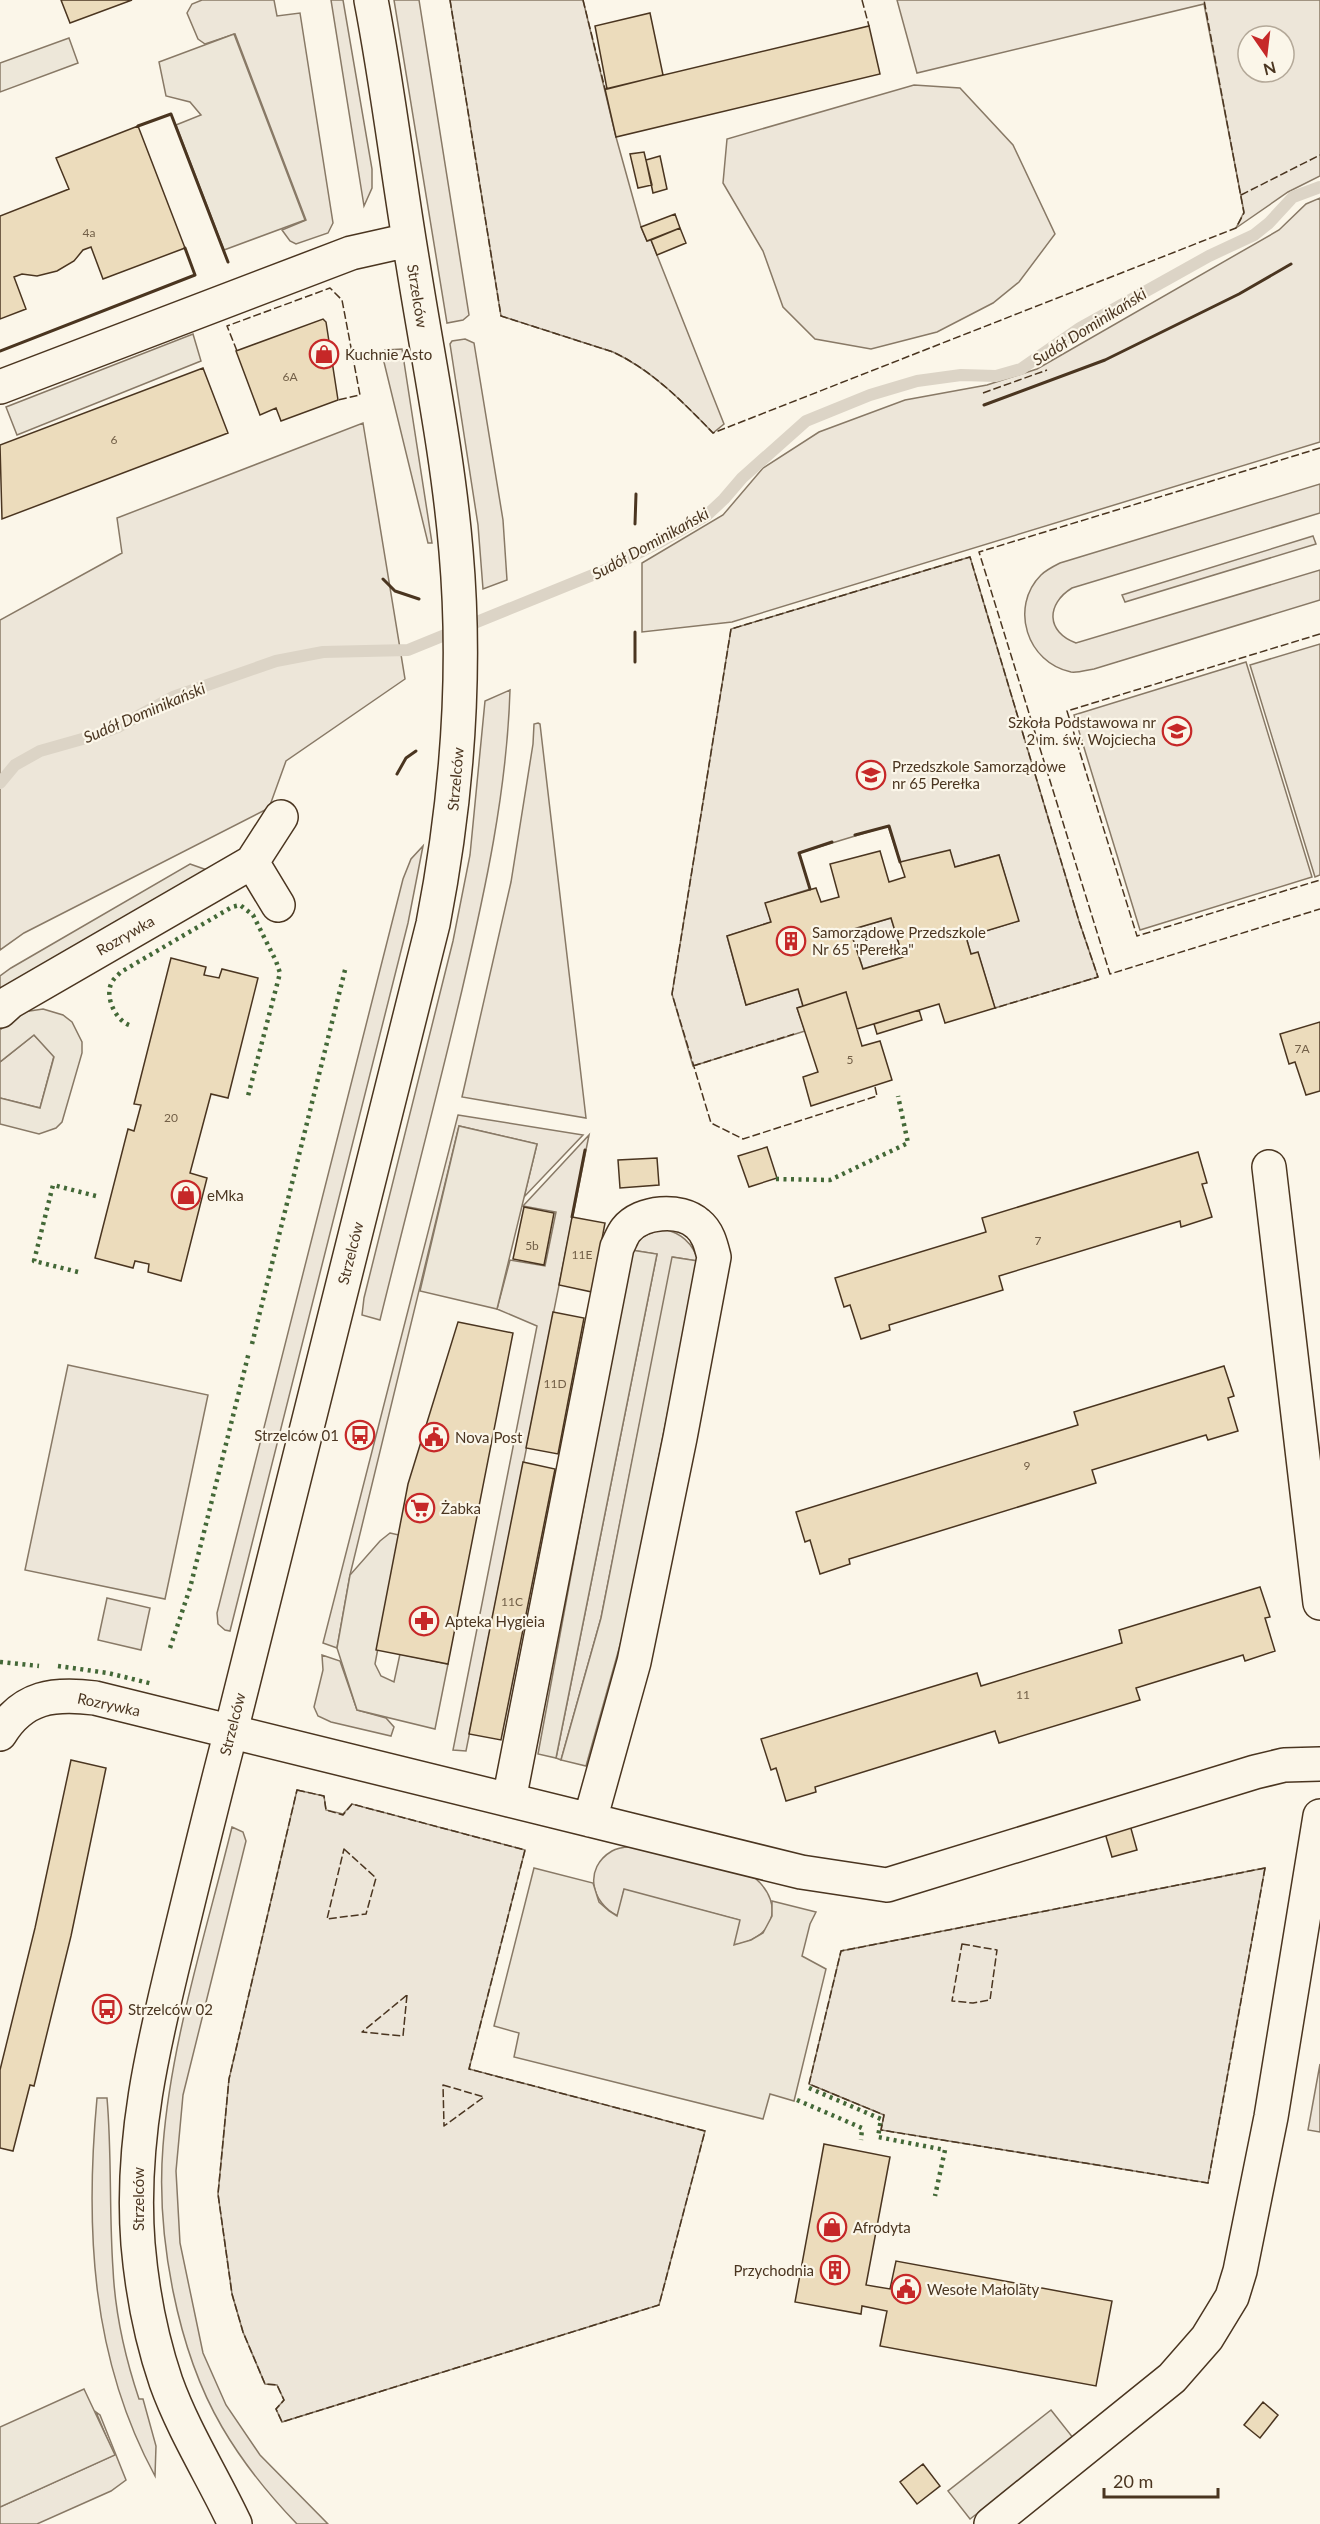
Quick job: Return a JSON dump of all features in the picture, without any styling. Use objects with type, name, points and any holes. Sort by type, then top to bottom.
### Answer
[{"type":"street","name":"Strzelców","points":[[235,2524],[166,2383],[155,2343],[141,2274],[137,2218],[139,2130],[157,2029],[433,924],[450,825],[460,710],[459,599],[449,496],[371,0]]},
{"type":"street","points":[[0,387],[351,253],[409,240]]},
{"type":"street","name":"Rozrywka","points":[[0,1011],[10,1002],[252,862],[281,817]]},
{"type":"street","points":[[252,862],[278,905]]},
{"type":"street","points":[[1269,1167],[1320,1603]]},
{"type":"street","points":[[509,1800],[617,1247],[626,1229],[645,1217],[671,1214],[698,1223],[710,1239],[714,1257],[634,1662],[590,1820]]},
{"type":"street","name":"Rozrywka","points":[[0,1734],[21,1709],[43,1698],[57,1696],[94,1698],[801,1872],[887,1885],[1245,1775],[1284,1765],[1320,1764]]},
{"type":"street","points":[[991,2524],[1172,2378],[1207,2338],[1232,2297],[1240,2271],[1271,2117],[1320,1816]]},
{"type":"street","name":"Strzelców","points":[[216,2484],[261,2524]]},
{"type":"shaded area","points":[[202,0],[274,0],[277,16],[300,13],[333,223],[328,233],[296,244],[290,241],[282,230],[306,220],[235,34],[205,44],[198,39],[187,13],[192,4]]},
{"type":"shaded area","points":[[331,0],[343,0],[372,169],[372,188],[364,206]]},
{"type":"shaded area","points":[[394,0],[419,0],[469,315],[463,320],[447,323]]},
{"type":"shaded area","points":[[450,0],[583,0],[616,137],[641,227],[647,241],[651,240],[724,424],[713,433],[667,388],[627,359],[613,352],[501,316]]},
{"type":"shaded area","points":[[897,0],[1320,0],[1320,176],[1288,192],[1236,228],[1244,212],[1204,4],[917,73]]},
{"type":"shaded area","points":[[234,34],[305,220],[224,250],[176,125],[201,115],[190,102],[166,96],[159,62]]},
{"type":"shaded area","points":[[69,38],[78,63],[0,92],[0,63]]},
{"type":"shaded area","points":[[914,85],[960,88],[1013,145],[1055,234],[1019,282],[993,303],[937,332],[871,349],[815,339],[783,307],[763,251],[723,183],[727,139]]},
{"type":"shaded area","points":[[1320,198],[1320,442],[732,622],[642,632],[642,563],[723,515],[763,468],[819,432],[905,400],[987,385],[1037,369],[1279,230],[1306,204]]},
{"type":"shaded area","points":[[193,334],[201,361],[17,435],[6,407]]},
{"type":"shaded area","points":[[465,339],[474,343],[503,520],[507,580],[483,589],[478,525],[450,344],[452,341]]},
{"type":"shaded area","points":[[402,349],[432,543],[428,543],[382,354],[385,350]]},
{"type":"shaded area","points":[[363,423],[405,679],[286,761],[269,808],[24,933],[0,950],[0,620],[122,553],[117,518]]},
{"type":"shaded area","points":[[1320,484],[1320,513],[1072,588],[1057,602],[1053,617],[1059,632],[1076,643],[1320,570],[1320,600],[1080,672],[1071,672],[1056,667],[1043,658],[1034,646],[1025,617],[1026,602],[1031,588],[1045,571],[1060,563]]},
{"type":"shaded area","points":[[1313,536],[1316,544],[1125,602],[1122,595]]},
{"type":"shaded area","name":"Przedszkole Samorządowe nr 65 Perełka","points":[[970,557],[1079,921],[1098,977],[995,1008],[978,953],[971,954],[966,937],[1018,921],[999,855],[955,867],[900,862],[888,826],[799,853],[810,889],[766,903],[771,922],[727,936],[746,1005],[798,989],[803,1006],[797,1008],[805,1031],[693,1066],[672,994],[731,629]]},
{"type":"shaded area","points":[[1320,644],[1320,875],[1315,877],[1250,665]]},
{"type":"shaded area","points":[[1246,662],[1312,877],[1140,930],[1074,715]]},
{"type":"shaded area","points":[[510,690],[500,803],[487,878],[471,953],[380,1320],[362,1315],[364,1298],[453,941],[470,855],[485,701]]},
{"type":"shaded area","points":[[534,724],[540,724],[586,1118],[462,1097],[511,882],[533,744]]},
{"type":"shaded area","points":[[423,846],[408,923],[230,1631],[225,1630],[218,1624],[217,1613],[403,879],[411,859]]},
{"type":"shaded area","points":[[190,864],[207,870],[0,995],[0,976],[11,968]]},
{"type":"shaded area","points":[[891,918],[903,957],[863,969],[850,930]]},
{"type":"shaded area","points":[[43,1009],[63,1015],[72,1022],[82,1042],[82,1053],[62,1122],[56,1128],[39,1134],[0,1124],[0,1098],[40,1108],[54,1057],[34,1035],[0,1062],[0,1030],[23,1012]]},
{"type":"shaded area","points":[[34,1035],[54,1056],[40,1108],[0,1098],[0,1062]]},
{"type":"shaded area","points":[[458,1115],[583,1135],[524,1197],[537,1144],[459,1126],[350,1575],[337,1648],[323,1643]]},
{"type":"shaded area","points":[[459,1126],[537,1144],[497,1309],[420,1291]]},
{"type":"shaded area","points":[[589,1135],[466,1751],[453,1750],[537,1326],[497,1309],[510,1260],[545,1266],[556,1212],[523,1206]]},
{"type":"shaded area","points":[[663,1229],[676,1233],[686,1240],[698,1261],[673,1257],[601,1618],[561,1760],[556,1758],[657,1254],[631,1250],[645,1236]]},
{"type":"shaded area","points":[[631,1250],[657,1254],[556,1758],[538,1754]]},
{"type":"shaded area","points":[[672,1257],[698,1261],[624,1631],[586,1766],[561,1760],[601,1618]]},
{"type":"shaded area","points":[[68,1365],[208,1395],[165,1599],[25,1570]]},
{"type":"shaded area","points":[[390,1533],[399,1535],[375,1664],[381,1676],[394,1682],[400,1654],[448,1664],[435,1729],[357,1710],[337,1648],[350,1575]]},
{"type":"shaded area","points":[[107,1598],[150,1608],[141,1650],[98,1640]]},
{"type":"shaded area","points":[[322,1655],[340,1661],[357,1710],[386,1718],[394,1727],[391,1736],[331,1722],[318,1716],[314,1707],[323,1670]]},
{"type":"shaded area","points":[[297,1790],[324,1796],[326,1810],[343,1814],[352,1804],[525,1850],[469,2069],[705,2131],[659,2305],[282,2422],[276,2409],[284,2400],[277,2385],[265,2384],[243,2332],[232,2294],[218,2194],[229,2079]]},
{"type":"shaded area","points":[[232,1827],[243,1832],[246,1841],[183,2095],[176,2171],[180,2243],[203,2353],[226,2405],[260,2455],[328,2524],[297,2524],[256,2478],[222,2427],[193,2363],[173,2291],[167,2254],[162,2180],[167,2106],[191,1985]]},
{"type":"shaded area","points":[[635,1846],[755,1878],[765,1888],[770,1899],[771,1920],[766,1929],[747,1942],[733,1945],[739,1920],[624,1890],[618,1916],[602,1903],[594,1885],[594,1876],[603,1858],[612,1851]]},
{"type":"shaded area","points":[[534,1868],[593,1883],[599,1902],[617,1916],[624,1889],[740,1920],[734,1945],[751,1940],[763,1933],[772,1916],[772,1901],[816,1912],[810,1924],[802,1956],[826,1969],[794,2101],[770,2094],[763,2119],[514,2057],[519,2033],[494,2026]]},
{"type":"shaded area","points":[[1265,1868],[1208,2183],[881,2130],[884,2115],[809,2084],[841,1951]]},
{"type":"shaded area","points":[[1320,2064],[1320,2132],[1308,2130]]},
{"type":"shaded area","points":[[97,2098],[107,2098],[112,2248],[118,2318],[134,2383],[139,2399],[143,2399],[156,2446],[155,2476],[134,2431],[117,2385],[105,2339],[93,2244],[93,2147]]},
{"type":"shaded area","points":[[84,2389],[115,2455],[0,2507],[0,2427]]},
{"type":"shaded area","points":[[1051,2410],[1074,2439],[970,2519],[948,2491]]},
{"type":"shaded area","points":[[96,2412],[100,2415],[126,2480],[111,2491],[37,2524],[0,2524],[0,2507],[114,2455]]},
{"type":"building","points":[[61,0],[132,0],[70,23]]},
{"type":"building","points":[[650,13],[663,75],[607,89],[595,26]]},
{"type":"building","points":[[869,26],[880,74],[616,137],[605,89]]},
{"type":"building","points":[[138,126],[185,248],[103,279],[91,247],[83,250],[74,261],[57,271],[37,276],[22,274],[14,277],[26,309],[0,319],[0,216],[69,189],[56,158]]},
{"type":"building","points":[[644,152],[652,185],[638,188],[630,154]]},
{"type":"building","points":[[660,156],[667,189],[653,193],[646,160]]},
{"type":"building","points":[[675,214],[680,228],[647,241],[641,227]]},
{"type":"building","points":[[680,228],[686,243],[657,255],[651,240]]},
{"type":"building","points":[[323,319],[326,322],[338,400],[281,421],[276,408],[260,415],[236,351]]},
{"type":"building","points":[[203,368],[228,433],[2,519],[0,445]]},
{"type":"building","name":"Samorządowe Przedszkole Nr 65 \"Perełka\"","points":[[950,850],[955,867],[999,855],[1019,921],[966,937],[971,954],[978,952],[995,1008],[945,1023],[939,1004],[857,1029],[846,992],[803,1006],[798,989],[746,1005],[727,936],[771,922],[765,903],[816,888],[821,902],[839,897],[830,864],[880,851],[889,882],[905,877],[900,862]],"holes":[[[891,918],[903,957],[863,969],[850,930]]]},
{"type":"building","points":[[171,958],[206,967],[204,975],[219,978],[222,969],[258,978],[228,1098],[211,1094],[190,1173],[207,1178],[181,1281],[148,1272],[149,1264],[135,1261],[133,1268],[95,1258],[128,1129],[134,1131],[141,1105],[134,1104]]},
{"type":"building","points":[[846,992],[862,1046],[880,1041],[892,1080],[811,1106],[803,1077],[818,1072],[797,1008]]},
{"type":"building","points":[[919,1010],[922,1020],[877,1034],[874,1024]]},
{"type":"building","points":[[1320,1022],[1320,1091],[1306,1095],[1295,1062],[1289,1064],[1280,1034]]},
{"type":"building","points":[[767,1147],[777,1178],[749,1187],[738,1156]]},
{"type":"building","points":[[1198,1152],[1207,1183],[1202,1184],[1212,1217],[1181,1227],[1180,1221],[999,1276],[1003,1290],[889,1325],[890,1330],[861,1339],[850,1305],[844,1307],[835,1278],[986,1232],[982,1218]]},
{"type":"building","points":[[657,1158],[659,1185],[620,1188],[618,1160]]},
{"type":"building","points":[[524,1207],[554,1213],[544,1265],[513,1259]]},
{"type":"building","points":[[572,1217],[605,1223],[592,1292],[559,1285]]},
{"type":"building","points":[[553,1312],[584,1318],[558,1454],[526,1448]]},
{"type":"building","points":[[458,1322],[513,1333],[448,1664],[376,1650],[408,1484]]},
{"type":"building","points":[[1224,1366],[1234,1396],[1228,1398],[1238,1431],[1208,1440],[1206,1435],[1092,1470],[1096,1483],[849,1559],[850,1564],[820,1574],[810,1540],[805,1542],[796,1512],[1078,1425],[1074,1412]]},
{"type":"building","points":[[523,1462],[555,1469],[501,1740],[469,1734]]},
{"type":"building","points":[[1260,1587],[1270,1617],[1265,1618],[1275,1651],[1245,1661],[1243,1655],[1136,1688],[1140,1700],[999,1743],[995,1731],[815,1787],[816,1792],[786,1801],[776,1768],[771,1770],[761,1739],[977,1673],[981,1686],[1122,1643],[1119,1630]]},
{"type":"building","points":[[71,1760],[106,1768],[71,1936],[34,2086],[30,2085],[13,2151],[0,2148],[0,2070],[35,1928]]},
{"type":"building","points":[[1130,1825],[1137,1850],[1112,1857],[1105,1833]]},
{"type":"building","name":"Przychodnia","points":[[824,2144],[890,2157],[866,2285],[890,2289],[896,2261],[1112,2301],[1096,2386],[880,2346],[887,2311],[862,2306],[861,2314],[795,2302]]},
{"type":"building","points":[[1263,2402],[1278,2415],[1260,2438],[1244,2425]]},
{"type":"building","points":[[923,2464],[940,2486],[917,2504],[900,2482]]},
{"type":"waterway","name":"Sudół Dominikański","points":[[0,783],[15,765],[40,751],[118,727],[173,697],[276,661],[323,652],[408,650],[605,570],[707,515],[742,478],[806,421],[870,395],[917,381],[961,375],[996,376],[1021,369],[1080,328],[1209,256],[1254,235],[1269,223],[1293,197],[1320,187]]},
{"type":"hedge","points":[[129,1025],[116,1014],[109,996],[115,978],[121,972],[232,907],[240,905],[253,915],[280,973],[248,1096]]},
{"type":"hedge","points":[[252,1344],[346,966]]},
{"type":"hedge","points":[[776,1179],[830,1180],[908,1143],[898,1096]]},
{"type":"hedge","points":[[78,1272],[34,1261],[53,1185],[96,1196]]},
{"type":"hedge","points":[[170,1648],[190,1588],[249,1352]]},
{"type":"hedge","points":[[0,1662],[39,1666]]},
{"type":"hedge","points":[[58,1666],[108,1673],[153,1684]]},
{"type":"hedge","points":[[809,2088],[881,2119],[878,2137],[945,2150],[935,2196]]},
{"type":"hedge","points":[[797,2100],[862,2128],[861,2140]]},
{"type":"fence","points":[[450,0],[501,316],[613,352],[627,359],[667,388],[713,433],[1236,228],[1244,213],[1204,0]]},
{"type":"fence","points":[[583,0],[605,89]]},
{"type":"fence","points":[[862,0],[869,26]]},
{"type":"fence","points":[[1241,195],[1320,155]]},
{"type":"fence","points":[[237,351],[227,326],[330,288],[342,300],[360,395],[338,400]]},
{"type":"fence","points":[[983,393],[1047,370]]},
{"type":"fence","points":[[1320,448],[979,552],[1110,974],[1320,909]]},
{"type":"fence","points":[[875,1087],[877,1096],[743,1139],[711,1123],[672,994],[731,629],[970,557],[1079,921],[1098,977],[995,1008]]},
{"type":"fence","points":[[1320,634],[1067,711],[1137,936],[1320,880]]},
{"type":"fence","points":[[693,1066],[794,1034]]},
{"type":"fence","points":[[297,1790],[324,1796],[326,1810],[343,1815],[352,1804],[525,1850],[469,2069],[705,2131],[659,2305],[282,2422],[276,2409],[284,2400],[277,2385],[265,2384],[243,2332],[232,2294],[218,2194],[229,2079],[297,1790]]},
{"type":"fence","points":[[344,1849],[376,1878],[366,1914],[327,1919],[344,1849]]},
{"type":"fence","points":[[1265,1868],[1208,2183],[881,2130],[884,2115],[809,2084],[841,1951],[1265,1868]]},
{"type":"fence","points":[[962,1944],[997,1950],[990,2000],[973,2003],[952,2001],[962,1944]]},
{"type":"fence","points":[[407,1995],[403,2036],[362,2032],[407,1995]]},
{"type":"fence","points":[[443,2085],[484,2097],[444,2126],[443,2085]]},
{"type":"wall","points":[[138,126],[171,114],[228,262]]},
{"type":"wall","points":[[0,351],[195,275],[185,248]]},
{"type":"wall","points":[[984,405],[1105,360],[1239,294],[1291,264]]},
{"type":"wall","points":[[635,524],[636,494]]},
{"type":"wall","points":[[383,579],[395,591],[419,599]]},
{"type":"wall","points":[[635,632],[635,662]]},
{"type":"wall","points":[[397,774],[406,758],[416,751]]},
{"type":"wall","points":[[855,835],[889,826],[900,862]]},
{"type":"wall","points":[[810,889],[799,853],[832,842]]},
{"type":"wall","points":[[572,1217],[585,1150]]},
{"type":"place","name":"Kuchnie Asto","points":[[324,354]]},
{"type":"place","name":"Szkoła Podstawowa nr 2 im. św. Wojciecha","points":[[1177,731]]},
{"type":"place","name":"Przedszkole Samorządowe nr 65 Perełka","points":[[871,775]]},
{"type":"place","name":"Samorządowe Przedszkole Nr 65 \"Perełka\"","points":[[791,941]]},
{"type":"place","name":"eMka","points":[[186,1195]]},
{"type":"place","name":"Strzelców 01","points":[[360,1435]]},
{"type":"place","name":"Nova Post","points":[[434,1437]]},
{"type":"place","name":"Żabka","points":[[420,1508]]},
{"type":"place","name":"Apteka Hygieia","points":[[424,1621]]},
{"type":"place","name":"Strzelców 02","points":[[107,2009]]},
{"type":"place","name":"Afrodyta","points":[[832,2227]]},
{"type":"place","name":"Przychodnia","points":[[835,2270]]},
{"type":"place","name":"Wesołe Małolaty","points":[[906,2289]]}]
